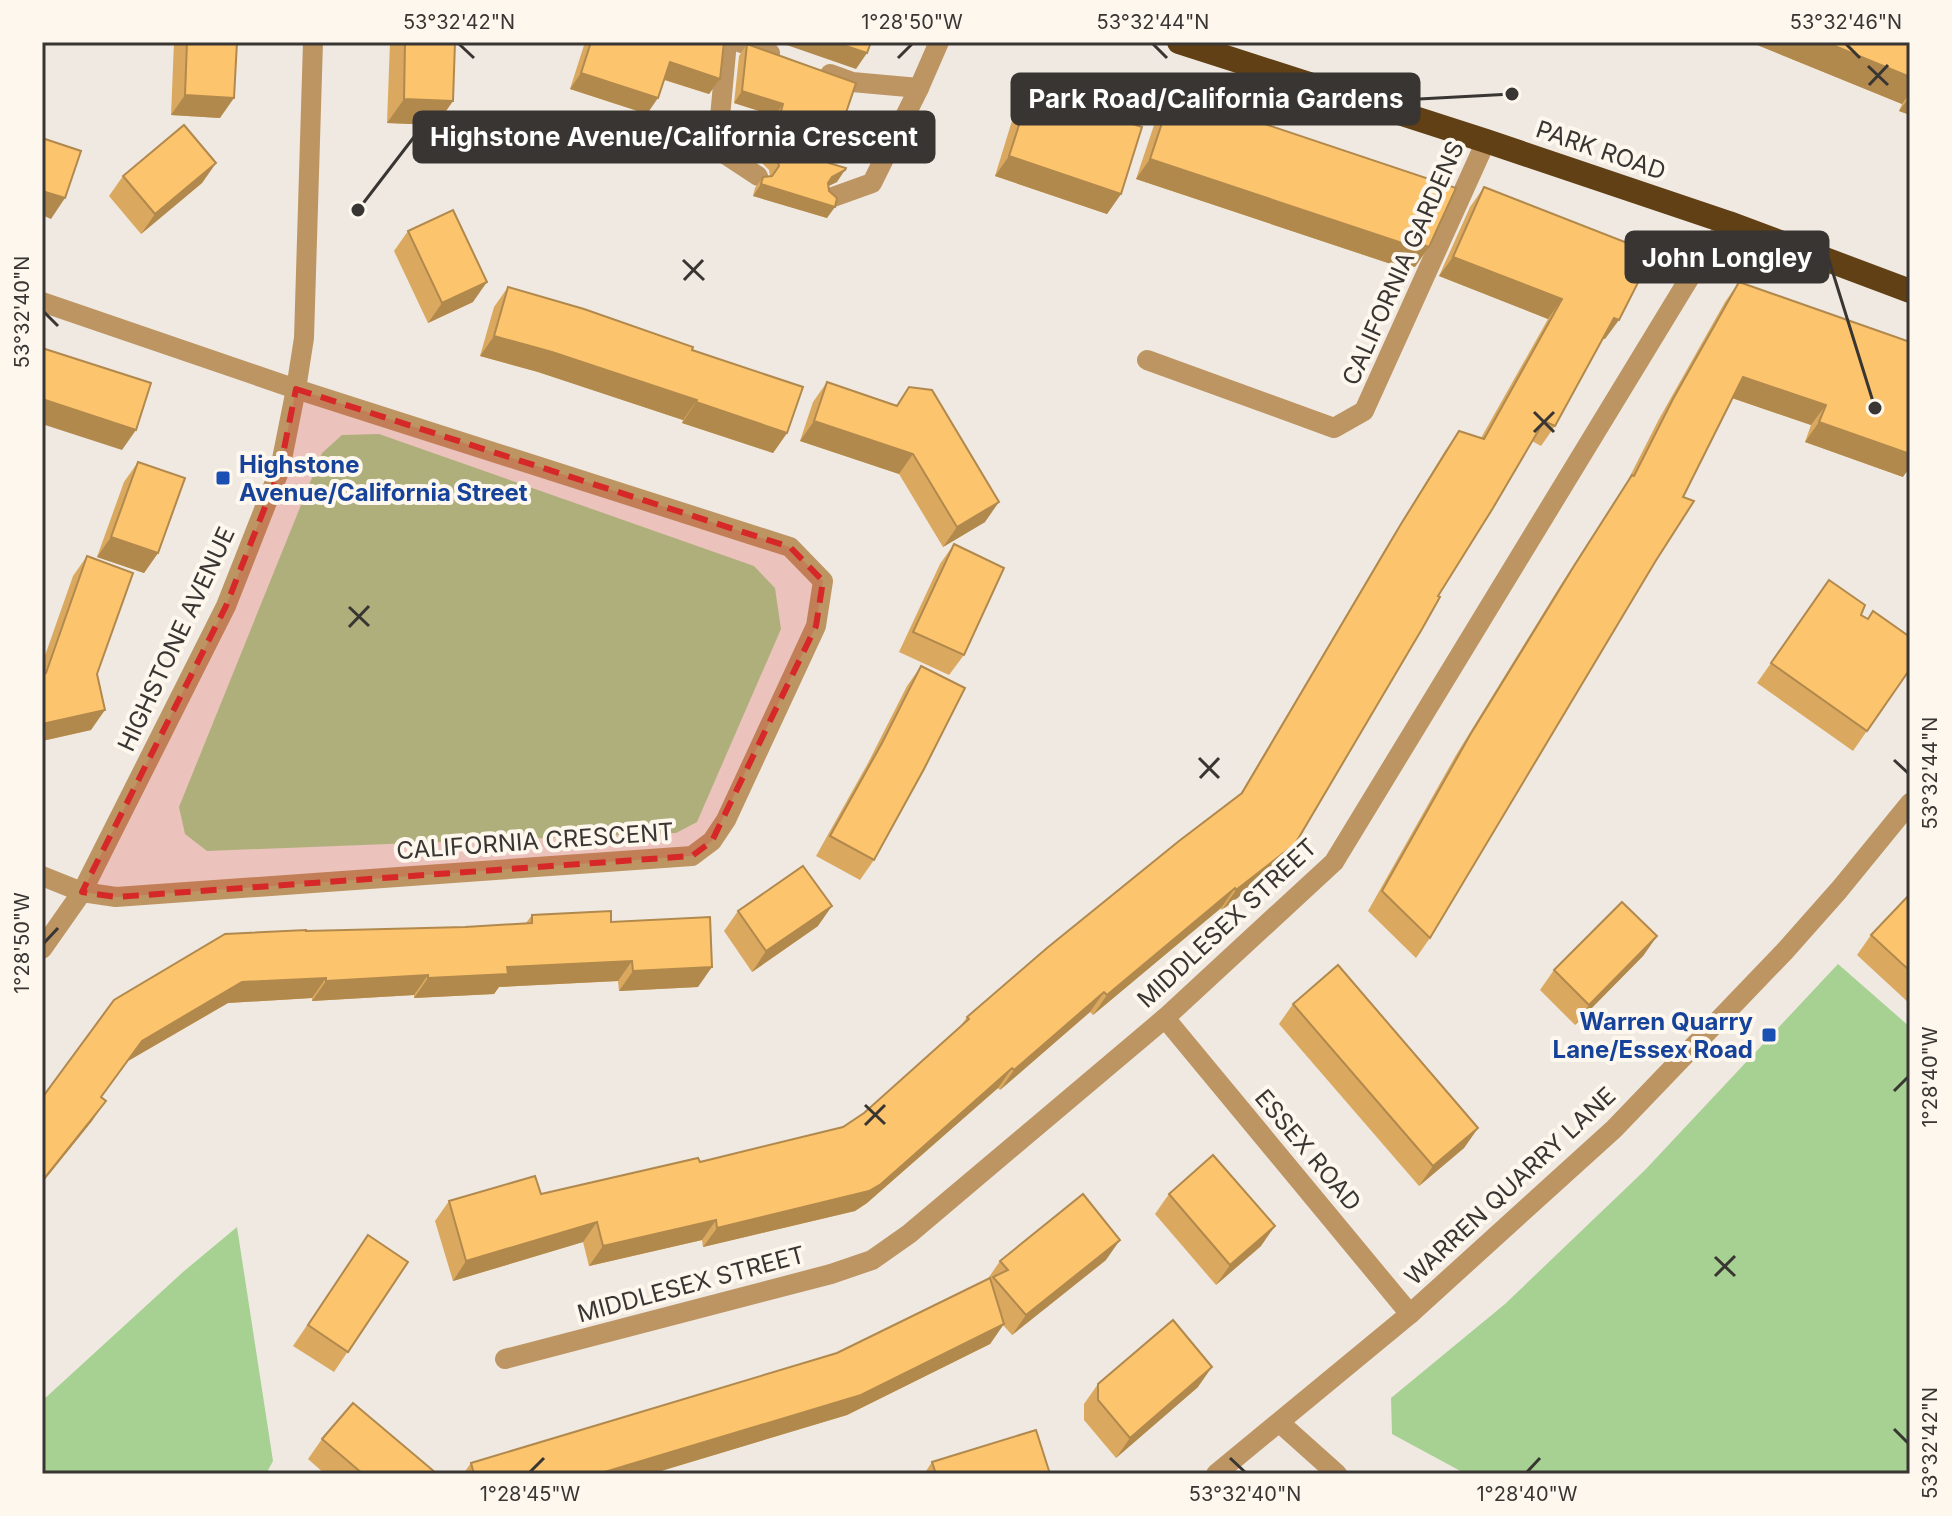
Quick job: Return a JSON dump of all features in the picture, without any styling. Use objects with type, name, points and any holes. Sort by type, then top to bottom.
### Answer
[{"type":"highway","name":"PARK ROAD","points":[[1179,42],[1729,223],[1910,291]]},
{"type":"street","name":"HIGHSTONE AVENUE","points":[[42,949],[82,892],[226,606],[280,469],[304,338],[313,42]]},
{"type":"street","points":[[727,42],[717,149],[758,176]]},
{"type":"street","points":[[739,42],[781,57]]},
{"type":"street","points":[[833,197],[872,183],[939,42]]},
{"type":"street","points":[[810,67],[852,82],[919,88]]},
{"type":"street","name":"CALIFORNIA GARDENS","points":[[1147,360],[1334,428],[1364,411],[1486,141]]},
{"type":"street","name":"MIDDLESEX STREET","points":[[505,1359],[831,1274],[872,1260],[909,1234],[1165,1018],[1334,862],[1701,259],[1729,223]]},
{"type":"street","points":[[42,302],[296,389]]},
{"type":"street","name":"CALIFORNIA CRESCENT","points":[[82,892],[116,897],[692,856],[712,841],[726,820],[816,626],[823,581],[790,547],[296,389]]},
{"type":"street","name":"WARREN QUARRY LANE","points":[[1216,1474],[1410,1314],[1614,1129],[1784,952],[1910,803]]},
{"type":"street","points":[[42,876],[82,892]]},
{"type":"street","name":"ESSEX ROAD","points":[[1165,1018],[1410,1314]]},
{"type":"street","points":[[1280,1423],[1337,1474]]},
{"type":"highlighted area","points":[[296,389],[790,547],[823,581],[816,626],[712,841],[692,856],[116,897],[82,892],[226,606],[280,469]]},
{"type":"green space","points":[[379,434],[754,566],[775,588],[781,629],[697,822],[676,833],[207,851],[185,834],[179,807],[322,453],[342,435]]},
{"type":"green space","points":[[1838,964],[1910,1027],[1910,1474],[1466,1474],[1392,1434],[1391,1398],[1505,1304],[1645,1170]]},
{"type":"green space","points":[[237,1227],[273,1461],[266,1474],[42,1474],[42,1401]]},
{"type":"building","points":[[187,42],[237,42],[234,98],[185,95]]},
{"type":"building","points":[[405,42],[455,42],[453,101],[404,99]]},
{"type":"building","points":[[591,42],[724,42],[720,79],[670,62],[658,98],[581,73]]},
{"type":"building","points":[[834,42],[871,42],[867,53]]},
{"type":"building","points":[[1825,42],[1910,42],[1910,77]]},
{"type":"building","points":[[747,44],[856,83],[829,163],[846,168],[828,183],[829,191],[837,198],[835,207],[761,184],[763,177],[772,176],[779,166],[777,158],[770,152],[783,104],[742,91]]},
{"type":"building","points":[[1030,91],[1142,127],[1121,194],[1009,156]]},
{"type":"building","points":[[1172,93],[1456,188],[1429,247],[1421,244],[1420,249],[1150,159]]},
{"type":"building","points":[[184,125],[216,163],[155,214],[123,176]]},
{"type":"building","points":[[42,138],[81,151],[65,198],[42,191]]},
{"type":"building","points":[[1484,187],[1653,253],[1619,320],[1614,318],[1555,426],[1544,421],[1438,596],[1422,629],[1295,844],[1235,888],[1107,995],[1104,992],[1014,1070],[1012,1068],[881,1184],[869,1191],[717,1228],[716,1220],[603,1246],[597,1222],[466,1261],[449,1201],[535,1176],[541,1194],[698,1158],[700,1162],[843,1127],[864,1113],[1047,948],[1242,793],[1459,431],[1484,439],[1562,299],[1453,257]]},
{"type":"building","points":[[453,210],[487,282],[442,303],[408,231]]},
{"type":"building","points":[[1739,282],[1910,342],[1910,454],[1819,422],[1826,405],[1743,377],[1683,497],[1694,501],[1430,938],[1382,891],[1470,735],[1574,566],[1634,476]]},
{"type":"building","points":[[508,287],[584,309],[803,387],[787,433],[697,400],[494,336]]},
{"type":"building","points":[[42,348],[151,383],[136,430],[42,399]]},
{"type":"building","points":[[827,382],[897,406],[909,387],[932,390],[999,502],[957,527],[913,454],[814,421]]},
{"type":"building","points":[[138,462],[185,478],[158,553],[111,537]]},
{"type":"building","points":[[954,544],[1004,568],[964,655],[913,632]]},
{"type":"building","points":[[87,556],[133,573],[97,674],[105,710],[42,724],[42,674],[46,673]]},
{"type":"building","points":[[1829,580],[1865,605],[1861,615],[1868,619],[1873,611],[1910,637],[1910,669],[1867,731],[1771,663]]},
{"type":"building","points":[[921,666],[965,688],[874,860],[830,836]]},
{"type":"building","points":[[803,866],[832,906],[766,951],[738,911]]},
{"type":"building","points":[[1910,894],[1910,971],[1871,935]]},
{"type":"building","points":[[1622,902],[1657,936],[1589,1005],[1554,970]]},
{"type":"building","points":[[611,911],[611,922],[710,917],[712,967],[633,971],[632,961],[507,967],[508,974],[242,982],[142,1041],[101,1097],[106,1101],[42,1181],[42,1098],[114,1000],[225,934],[465,927],[532,923],[532,915]]},
{"type":"building","points":[[1338,965],[1478,1128],[1433,1166],[1293,1004]]},
{"type":"building","points":[[1213,1155],[1275,1226],[1230,1265],[1169,1194]]},
{"type":"building","points":[[1083,1194],[1120,1240],[1026,1315],[993,1277],[1008,1270],[1000,1261]]},
{"type":"building","points":[[368,1235],[408,1262],[348,1352],[308,1325]]},
{"type":"building","points":[[990,1278],[1004,1324],[861,1395],[598,1474],[474,1474],[471,1463],[837,1353]]},
{"type":"building","points":[[1173,1320],[1212,1367],[1130,1438],[1098,1400],[1098,1384]]},
{"type":"building","points":[[353,1403],[436,1473],[363,1474],[322,1439]]},
{"type":"building","points":[[1036,1430],[1050,1474],[936,1474],[932,1462]]},
{"type":"place","name":"Park Road/California Gardens","points":[[1512,94]]},
{"type":"place","name":"Highstone Avenue/California Crescent","points":[[358,210]]},
{"type":"place","name":"John Longley","points":[[1875,408]]},
{"type":"place","name":"Highstone Avenue/California Street","points":[[223,478]]},
{"type":"place","name":"Warren Quarry Lane/Essex Road","points":[[1769,1035]]}]
